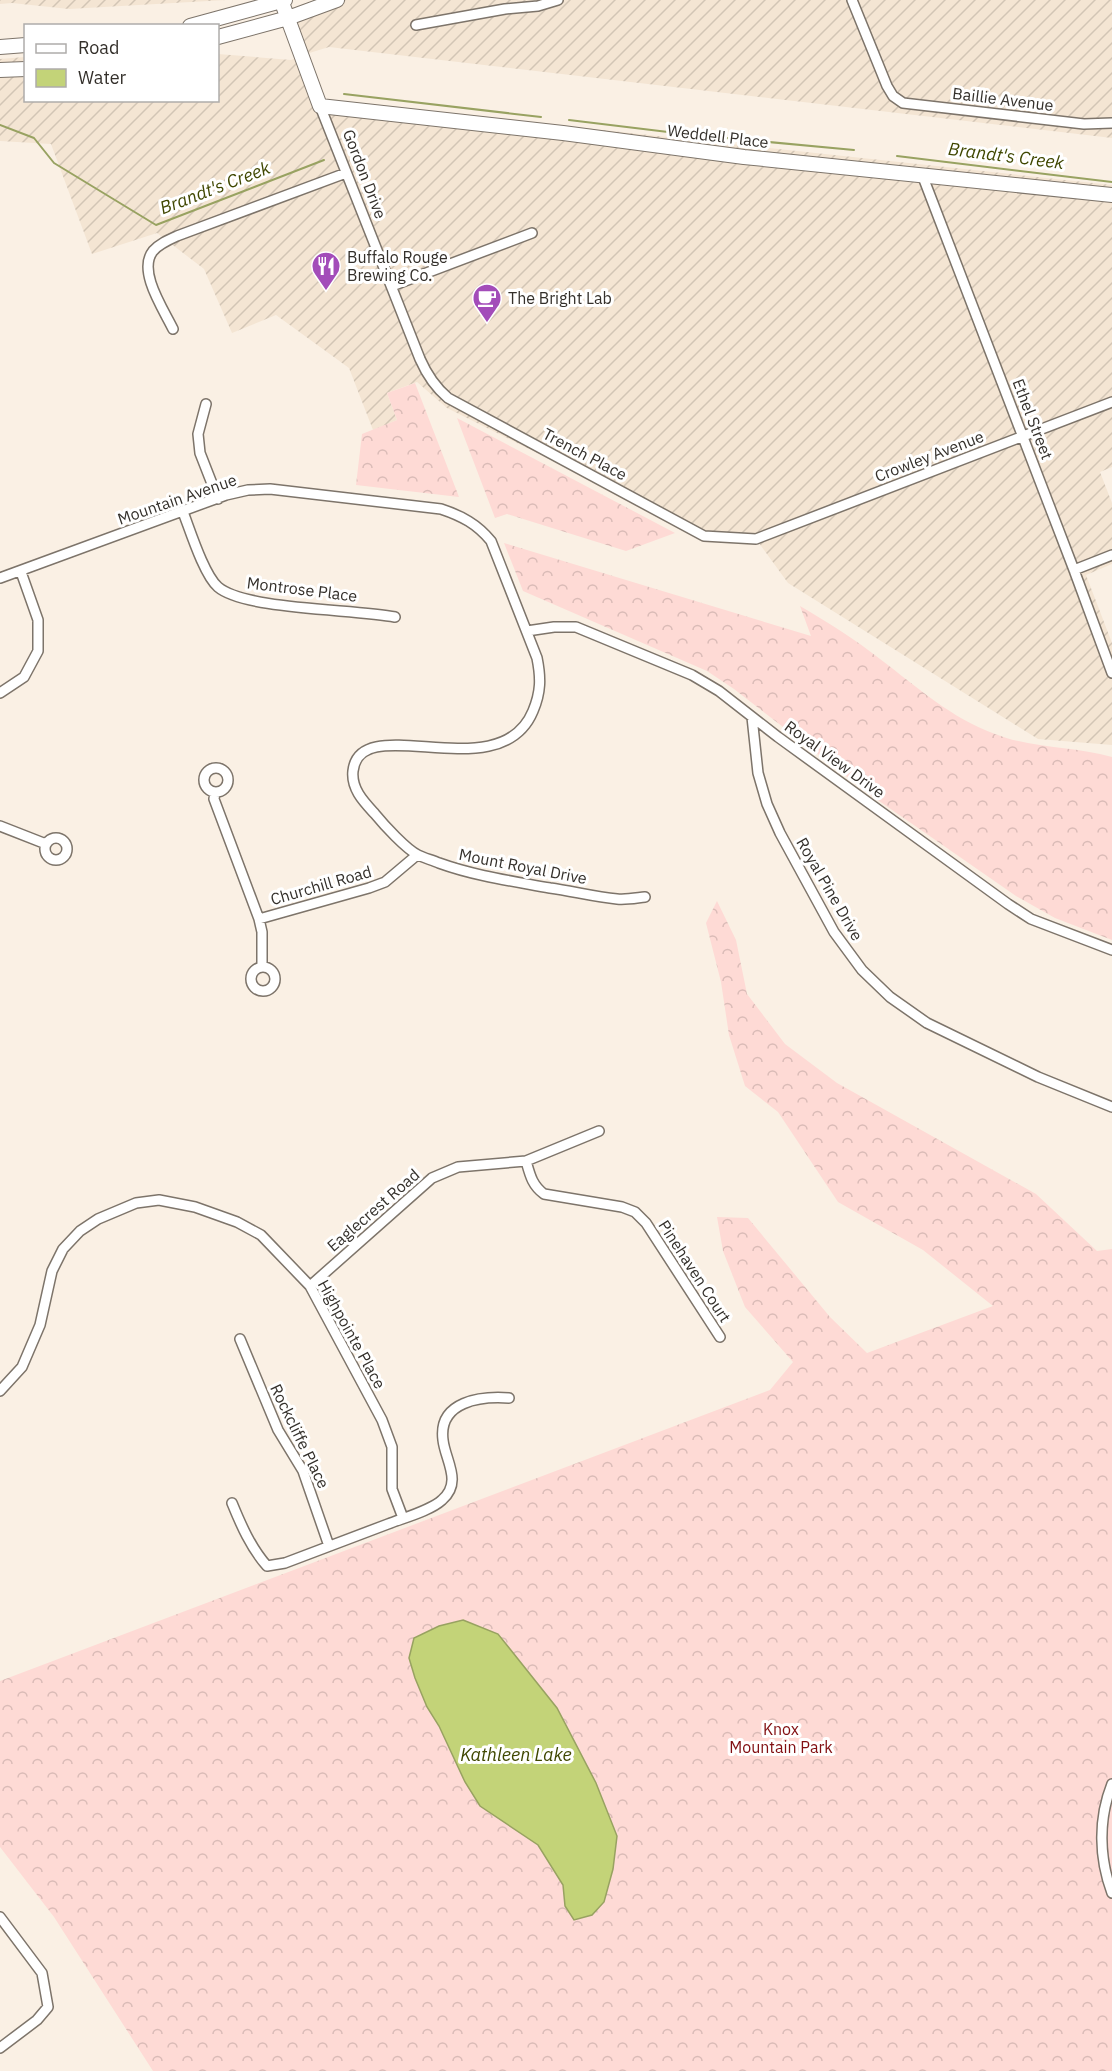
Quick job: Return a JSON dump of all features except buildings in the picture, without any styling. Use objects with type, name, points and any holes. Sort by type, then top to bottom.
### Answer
[{"type":"street","points":[[196,24],[251,5],[282,0]]},
{"type":"street","name":"Gordon Drive","points":[[282,0],[320,106],[420,359]]},
{"type":"street","points":[[219,37],[288,18],[337,0]]},
{"type":"street","points":[[416,25],[505,9],[538,6],[558,0]]},
{"type":"street","name":"Baillie Avenue","points":[[852,0],[887,86],[893,96],[903,103],[1084,124],[1112,123]]},
{"type":"street","points":[[0,47],[24,45]]},
{"type":"street","points":[[0,70],[24,69]]},
{"type":"street","name":"Weddell Place","points":[[320,106],[563,133],[744,157],[1112,195]]},
{"type":"street","points":[[173,329],[148,274],[149,259],[157,248],[177,236],[346,173]]},
{"type":"street","name":"Ethel Street","points":[[923,177],[1112,674]]},
{"type":"street","points":[[392,286],[532,233]]},
{"type":"street","name":"Trench Place","points":[[420,359],[434,384],[448,398],[704,536],[756,539]]},
{"type":"street","name":"Crowley Avenue","points":[[756,539],[1112,402]]},
{"type":"street","points":[[206,404],[198,434],[200,453],[218,499]]},
{"type":"street","name":"Mountain Avenue","points":[[0,578],[248,490],[270,489],[441,509]]},
{"type":"street","name":"Mount Royal Drive","points":[[441,509],[473,523],[491,542],[527,631],[541,678],[538,698],[531,717],[520,731],[506,741],[485,747],[450,749],[384,745],[367,749],[356,759],[353,772],[354,788],[379,819],[417,855],[480,876],[619,899],[645,897]]},
{"type":"street","name":"Montrose Place","points":[[183,512],[206,568],[217,586],[232,595],[262,602],[372,612],[395,617]]},
{"type":"street","points":[[1074,570],[1112,555]]},
{"type":"street","points":[[0,693],[24,677],[38,651],[38,620],[21,572]]},
{"type":"street","name":"Royal View Drive","points":[[527,631],[576,627],[692,675],[718,691],[893,821],[1031,919],[1112,950]]},
{"type":"street","name":"Royal Pine Drive","points":[[752,717],[758,773],[767,804],[780,833],[834,932],[862,970],[890,997],[927,1023],[1038,1077],[1112,1107]]},
{"type":"street","points":[[215,792],[214,799],[260,919],[262,967]]},
{"type":"street","points":[[0,826],[45,844]]},
{"type":"street","name":"Churchill Road","points":[[260,919],[385,882],[417,855]]},
{"type":"street","name":"Eaglecrest Road","points":[[310,1286],[432,1178],[458,1167],[526,1161],[599,1131]]},
{"type":"street","name":"Pinehaven Court","points":[[526,1161],[530,1178],[544,1194],[622,1207],[635,1212],[646,1223],[720,1337]]},
{"type":"street","name":"Highpointe Place","points":[[0,1391],[22,1367],[40,1324],[52,1271],[63,1249],[80,1231],[98,1219],[136,1203],[159,1200],[186,1205],[237,1222],[261,1235],[310,1286],[382,1420],[392,1447],[394,1500],[403,1518]]},
{"type":"street","name":"Rockcliffe Place","points":[[240,1340],[278,1430],[303,1471],[329,1546]]},
{"type":"street","points":[[232,1503],[249,1540],[267,1566],[285,1563],[403,1518],[442,1500],[448,1492],[452,1469],[442,1440],[444,1425],[450,1412],[466,1401],[488,1397],[509,1398]]},
{"type":"street","points":[[1112,1784],[1106,1805],[1102,1841],[1106,1877],[1112,1893]]},
{"type":"street","points":[[0,1917],[42,1973],[48,2007],[37,2020],[0,2048]]},
{"type":"shaded area","points":[[0,0],[226,0],[69,9],[12,3],[0,4]]},
{"type":"shaded area","points":[[314,0],[1112,0],[1112,138],[329,47],[306,54],[290,9]]},
{"type":"shaded area","points":[[219,54],[291,60],[306,54],[324,100],[1112,185],[1112,467],[1100,472],[1112,503],[1112,564],[1086,575],[1112,643],[1112,745],[1038,739],[788,583],[756,539],[704,536],[447,408],[417,382],[387,393],[397,420],[373,430],[349,368],[276,315],[232,333],[204,269],[157,233],[92,254],[51,144],[0,141],[0,59],[24,57],[24,102],[219,102]]},
{"type":"green space","points":[[415,383],[459,497],[356,485],[362,434],[397,420],[387,393]]},
{"type":"green space","points":[[457,418],[675,533],[626,551],[507,514],[495,518]]},
{"type":"green space","points":[[504,543],[811,636],[800,606],[861,645],[949,711],[979,727],[1009,739],[1112,757],[1112,940],[1055,918],[1016,896],[872,796],[734,689],[707,671],[523,591]]},
{"type":"green space","name":"Knox Mountain Park","points":[[717,901],[736,940],[747,994],[785,1044],[837,1083],[1036,1194],[1097,1251],[1112,1249],[1112,2071],[153,2071],[54,1917],[0,1847],[0,1681],[770,1390],[793,1362],[745,1307],[723,1251],[717,1217],[748,1218],[830,1317],[867,1353],[993,1306],[923,1250],[838,1202],[778,1112],[745,1086],[729,1035],[721,982],[706,923]]},
{"type":"water","name":"Kathleen Lake","points":[[463,1620],[498,1634],[557,1708],[596,1783],[617,1836],[613,1869],[604,1902],[592,1915],[574,1920],[565,1906],[563,1885],[538,1845],[480,1806],[465,1782],[439,1726],[427,1707],[409,1658],[414,1638],[439,1626]]},
{"type":"waterway","name":"Brandt's Creek","points":[[344,94],[541,117]]},
{"type":"waterway","name":"Brandt's Creek","points":[[569,120],[668,132]]},
{"type":"waterway","name":"Brandt's Creek","points":[[0,125],[34,138],[54,163],[156,225],[324,160]]},
{"type":"waterway","name":"Brandt's Creek","points":[[726,138],[854,150]]},
{"type":"waterway","name":"Brandt's Creek","points":[[897,156],[1112,182]]},
{"type":"place","name":"Buffalo Rouge Brewing Co.","points":[[326,292]]},
{"type":"place","name":"The Bright Lab","points":[[487,324]]}]
